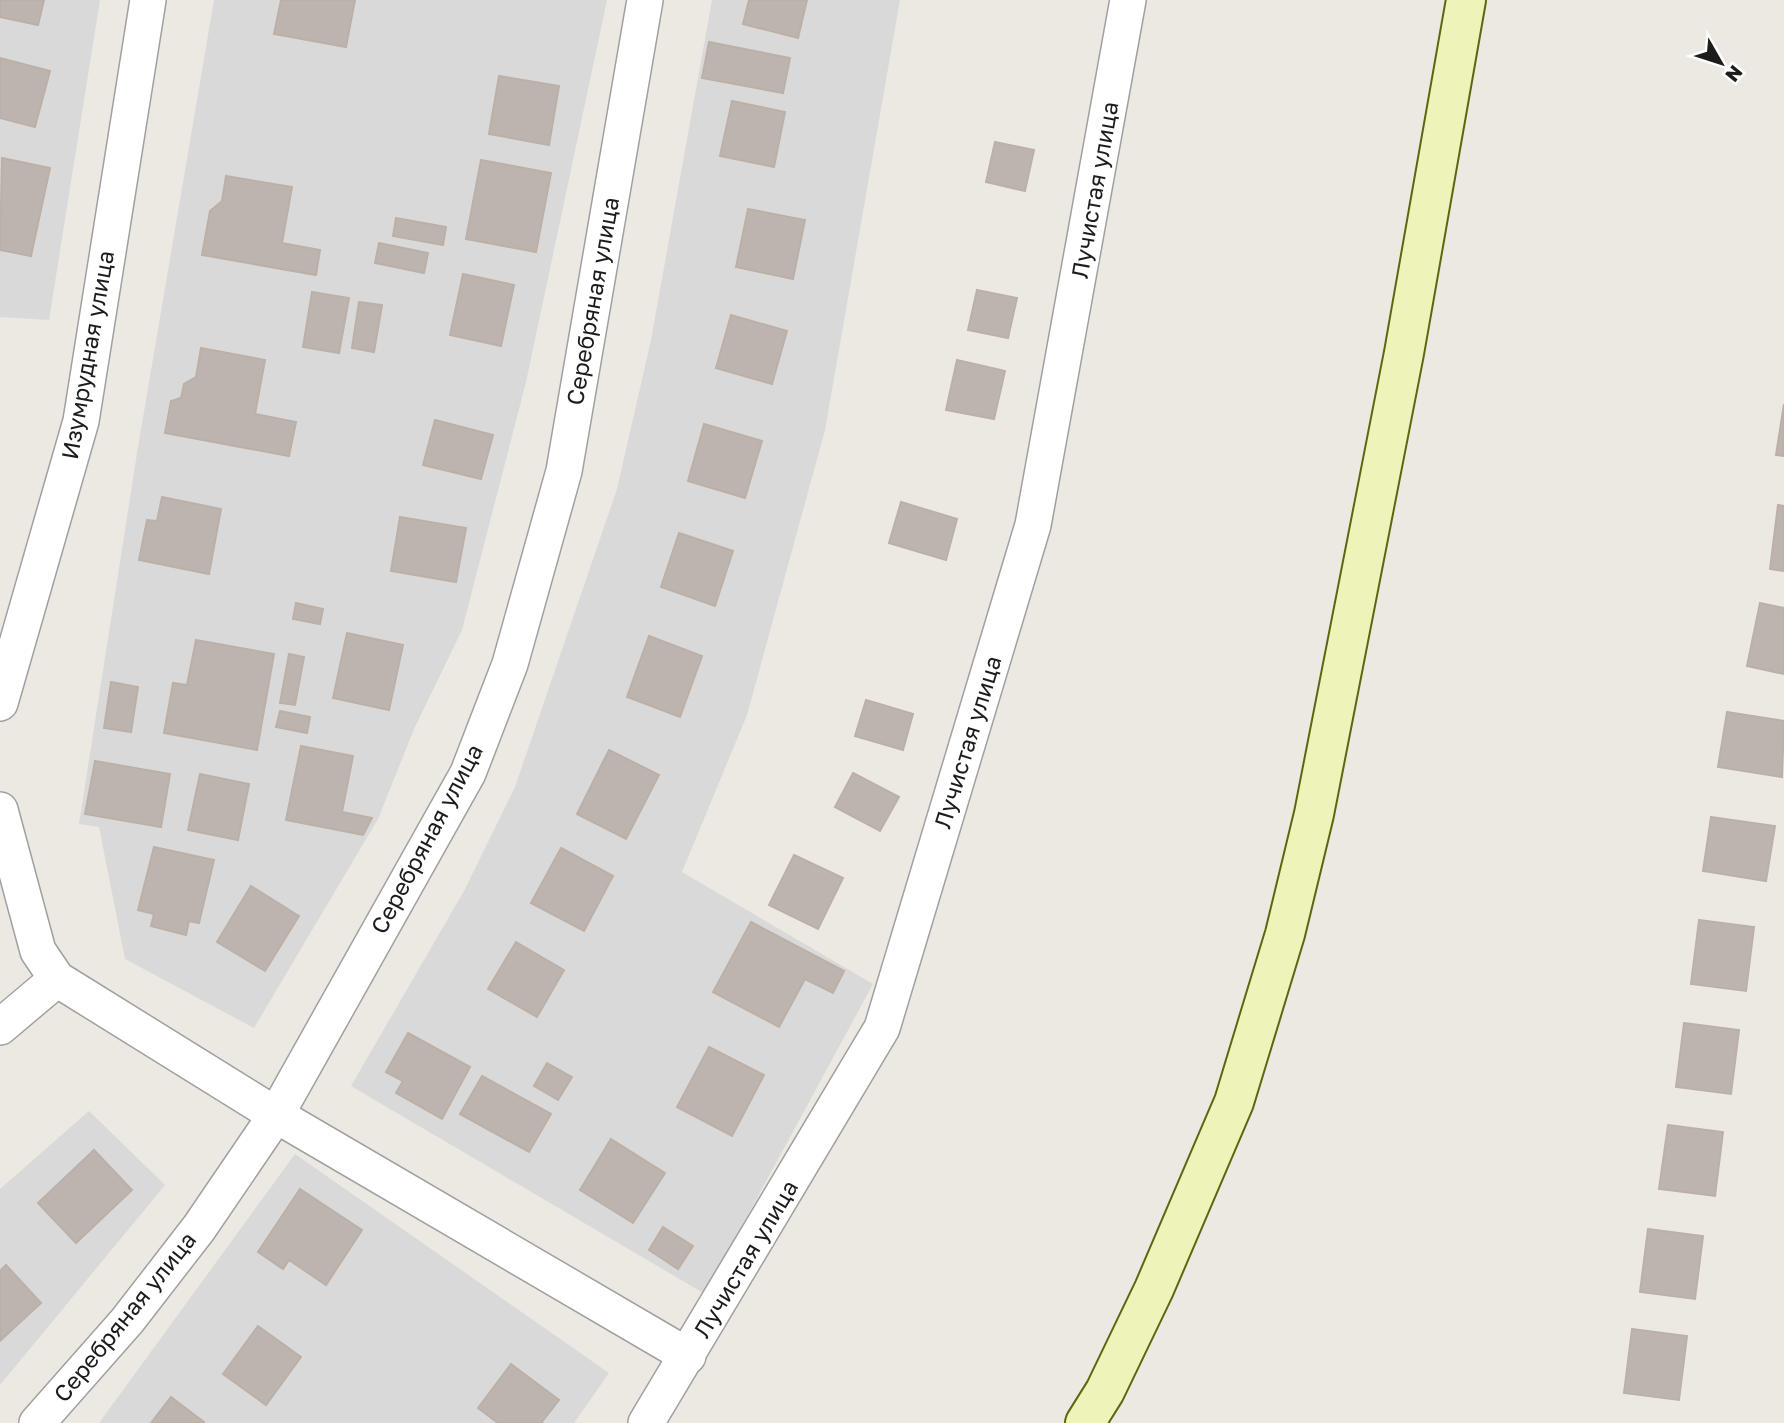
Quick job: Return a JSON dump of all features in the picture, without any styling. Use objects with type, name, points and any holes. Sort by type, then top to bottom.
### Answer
[{"type":"main road","points":[[1086,1423],[1105,1391],[1154,1289],[1234,1102],[1285,934],[1314,814],[1388,434],[1466,0]]},
{"type":"street","name":"Изумрудная улица","points":[[0,703],[81,421],[148,0]]},
{"type":"street","name":"Серебряная улица","points":[[37,1423],[127,1321],[199,1227],[276,1115],[468,773],[510,664],[564,471],[645,0]]},
{"type":"street","name":"Лучистая улица","points":[[646,1423],[882,1028],[1033,525],[1128,0]]},
{"type":"street","points":[[0,810],[38,951],[57,979],[276,1115],[688,1356]]},
{"type":"street","points":[[0,1027],[57,979]]},
{"type":"shaded area","points":[[0,0],[100,0],[49,320],[0,317]]},
{"type":"shaded area","points":[[214,0],[607,0],[526,382],[462,630],[414,729],[378,819],[254,1028],[125,959],[99,827],[79,824],[138,447]]},
{"type":"shaded area","points":[[712,0],[900,0],[825,430],[747,715],[682,872],[873,984],[705,1294],[351,1086],[464,891],[515,787],[617,489],[651,340]]},
{"type":"shaded area","points":[[89,1111],[165,1185],[0,1385],[0,1189]]},
{"type":"shaded area","points":[[295,1154],[609,1373],[574,1423],[99,1423]]},
{"type":"building","points":[[0,0],[44,0],[38,25],[0,17]]},
{"type":"building","points":[[281,0],[355,0],[346,47],[274,34]]},
{"type":"building","points":[[749,0],[807,0],[798,38],[743,24]]},
{"type":"building","points":[[709,42],[790,58],[783,93],[702,78]]},
{"type":"building","points":[[0,58],[50,71],[35,127],[0,118]]},
{"type":"building","points":[[499,76],[559,86],[549,145],[489,134]]},
{"type":"building","points":[[732,101],[785,112],[774,167],[720,156]]},
{"type":"building","points":[[995,142],[1034,150],[1025,191],[986,182]]},
{"type":"building","points":[[2,158],[50,168],[31,256],[0,250]]},
{"type":"building","points":[[481,160],[551,173],[536,252],[466,239]]},
{"type":"building","points":[[226,176],[292,187],[282,243],[320,250],[316,275],[202,255],[210,211],[222,201]]},
{"type":"building","points":[[748,209],[805,220],[793,279],[736,267]]},
{"type":"building","points":[[396,218],[446,227],[443,245],[393,236]]},
{"type":"building","points":[[379,243],[428,253],[424,273],[375,263]]},
{"type":"building","points":[[463,274],[514,285],[501,346],[450,335]]},
{"type":"building","points":[[977,290],[1017,298],[1008,338],[968,330]]},
{"type":"building","points":[[312,292],[349,298],[339,353],[303,347]]},
{"type":"building","points":[[359,302],[382,305],[374,352],[352,348]]},
{"type":"building","points":[[731,315],[787,331],[772,384],[716,368]]},
{"type":"building","points":[[201,348],[265,360],[255,414],[296,422],[289,456],[165,433],[171,401],[181,398],[184,384],[196,377]]},
{"type":"building","points":[[957,360],[1005,371],[994,419],[946,410]]},
{"type":"building","points":[[1784,404],[1784,456],[1776,455]]},
{"type":"building","points":[[435,420],[493,435],[481,479],[423,465]]},
{"type":"building","points":[[704,424],[762,441],[745,498],[688,481]]},
{"type":"building","points":[[162,497],[221,509],[209,574],[139,560],[147,520],[157,521]]},
{"type":"building","points":[[901,502],[957,519],[946,560],[889,543]]},
{"type":"building","points":[[1778,505],[1784,506],[1784,571],[1770,569]]},
{"type":"building","points":[[400,517],[466,528],[456,582],[391,571]]},
{"type":"building","points":[[679,533],[733,551],[715,606],[661,587]]},
{"type":"building","points":[[296,603],[323,609],[320,624],[293,619]]},
{"type":"building","points":[[1760,603],[1784,608],[1784,674],[1747,666]]},
{"type":"building","points":[[347,633],[403,645],[389,710],[333,698]]},
{"type":"building","points":[[649,636],[702,656],[680,717],[627,697]]},
{"type":"building","points":[[196,640],[274,654],[257,750],[164,733],[173,683],[187,685]]},
{"type":"building","points":[[289,654],[304,657],[295,705],[280,703]]},
{"type":"building","points":[[111,682],[138,687],[131,732],[104,728]]},
{"type":"building","points":[[866,700],[913,714],[903,750],[855,736]]},
{"type":"building","points":[[280,711],[310,717],[307,733],[276,727]]},
{"type":"building","points":[[1727,712],[1784,721],[1782,777],[1718,767]]},
{"type":"building","points":[[301,746],[353,756],[342,812],[372,818],[363,835],[286,820]]},
{"type":"building","points":[[609,750],[659,775],[626,839],[577,814]]},
{"type":"building","points":[[95,761],[170,774],[161,827],[85,814]]},
{"type":"building","points":[[853,773],[899,797],[880,831],[835,807]]},
{"type":"building","points":[[200,774],[249,784],[238,840],[188,830]]},
{"type":"building","points":[[1711,817],[1775,826],[1766,881],[1703,871]]},
{"type":"building","points":[[154,847],[214,860],[199,923],[189,921],[186,935],[151,926],[154,914],[138,910]]},
{"type":"building","points":[[561,848],[613,876],[584,931],[531,903]]},
{"type":"building","points":[[794,855],[843,878],[818,929],[769,905]]},
{"type":"building","points":[[251,886],[299,916],[265,971],[217,942]]},
{"type":"building","points":[[1699,920],[1754,927],[1746,991],[1691,984]]},
{"type":"building","points":[[751,922],[844,971],[833,993],[805,979],[779,1027],[713,992]]},
{"type":"building","points":[[516,942],[564,970],[537,1017],[488,989]]},
{"type":"building","points":[[1684,1023],[1739,1030],[1731,1094],[1676,1087]]},
{"type":"building","points":[[408,1033],[470,1067],[442,1119],[396,1093],[403,1081],[386,1072]]},
{"type":"building","points":[[709,1047],[764,1075],[732,1136],[677,1107]]},
{"type":"building","points":[[547,1063],[572,1077],[558,1100],[534,1086]]},
{"type":"building","points":[[482,1076],[551,1114],[529,1152],[460,1114]]},
{"type":"building","points":[[1668,1125],[1723,1132],[1715,1196],[1659,1189]]},
{"type":"building","points":[[611,1139],[665,1173],[633,1223],[580,1190]]},
{"type":"building","points":[[94,1150],[132,1190],[76,1243],[38,1203]]},
{"type":"building","points":[[300,1189],[362,1230],[326,1285],[289,1260],[283,1269],[258,1252]]},
{"type":"building","points":[[663,1227],[693,1246],[678,1269],[649,1250]]},
{"type":"building","points":[[1648,1229],[1703,1236],[1695,1299],[1640,1292]]},
{"type":"building","points":[[6,1265],[41,1303],[0,1341],[0,1271]]},
{"type":"building","points":[[258,1326],[301,1357],[266,1405],[223,1374]]},
{"type":"building","points":[[1632,1329],[1687,1336],[1679,1400],[1624,1393]]},
{"type":"building","points":[[511,1364],[559,1400],[541,1423],[498,1423],[478,1408]]},
{"type":"building","points":[[171,1397],[204,1422],[151,1423]]}]
